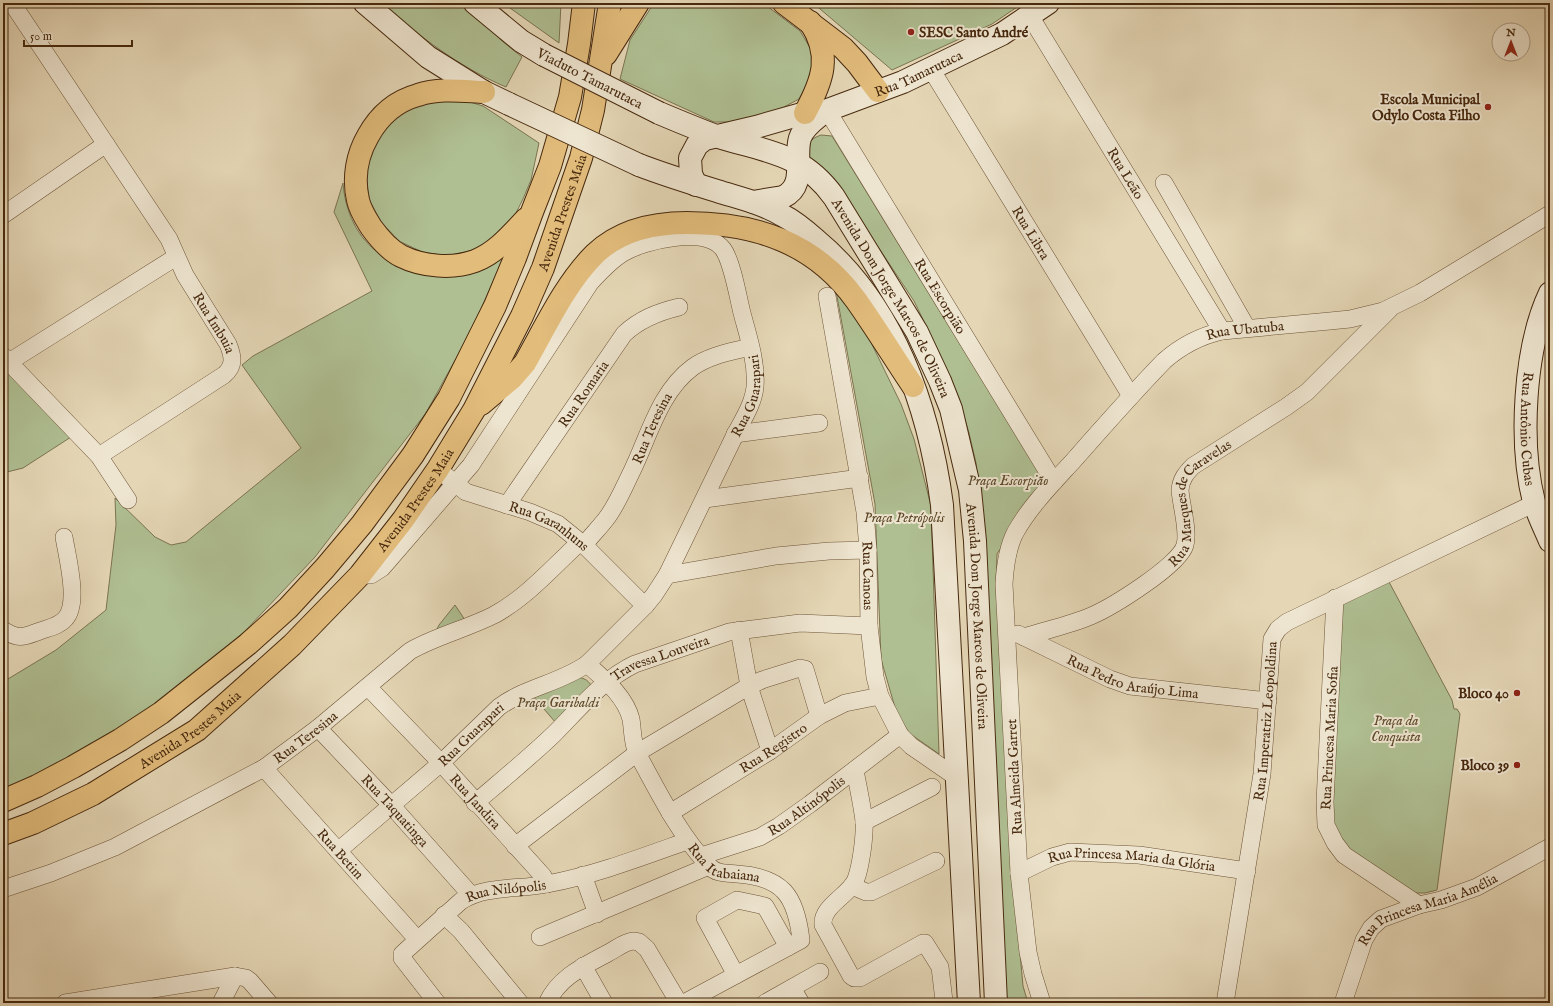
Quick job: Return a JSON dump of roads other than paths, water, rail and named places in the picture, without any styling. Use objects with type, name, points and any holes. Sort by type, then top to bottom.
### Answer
[{"type":"highway","name":"Avenida Prestes Maia","points":[[3,801],[37,786],[120,740],[161,713],[248,644],[288,608],[325,568],[362,524],[413,455],[449,398],[495,306],[516,258],[550,166],[565,117],[580,44],[584,3]]},
{"type":"highway","name":"Avenida Prestes Maia","points":[[3,834],[33,823],[93,794],[197,730],[292,645],[360,575],[403,520],[438,469],[474,410],[522,316],[543,268],[581,158],[593,110],[610,3]]},
{"type":"highway","points":[[601,62],[638,3]]},
{"type":"highway","points":[[784,3],[833,39],[850,54],[878,91]]},
{"type":"highway","points":[[809,21],[819,39],[823,63],[818,89],[819,111]]},
{"type":"highway","points":[[498,99],[443,90],[417,95],[391,107],[374,124],[362,146],[356,168],[358,200],[366,219],[382,240],[401,256],[414,261],[442,266],[466,264],[476,261],[493,252],[532,212]]},
{"type":"highway","points":[[474,410],[518,372],[570,286],[584,266],[596,254],[608,244],[632,232],[647,227],[672,224],[702,223],[746,228],[786,241],[810,255],[827,268],[856,300],[913,386]]},
{"type":"main road","points":[[365,3],[428,57],[498,99]]},
{"type":"main road","name":"Viaduto Tamarutaca","points":[[475,3],[521,41],[544,55],[659,113]]},
{"type":"main road","name":"Rua Tamarutaca","points":[[696,185],[691,174],[690,164],[693,151],[697,145],[705,139],[756,128],[819,111],[878,91],[931,70],[1002,34],[1048,3]]},
{"type":"main road","name":"Avenida Dom Jorge Marcos de Oliveira","points":[[498,99],[639,165],[696,185],[753,202],[782,215],[808,233],[833,254],[852,275],[882,317],[903,357],[929,436],[942,505],[969,1003]]},
{"type":"main road","name":"Rua Tamarutaca","points":[[753,202],[787,195],[794,188],[798,179],[798,146],[802,134],[819,111]]},
{"type":"main road","name":"Avenida Dom Jorge Marcos de Oliveira","points":[[659,113],[717,136],[763,148],[790,158],[822,181],[834,197],[917,332],[940,381],[950,409],[963,456],[970,490],[975,541],[996,1003]]},
{"type":"main road","name":"Rua Antônio Cubas","points":[[1550,293],[1543,307],[1535,338],[1526,413],[1527,462],[1535,503],[1550,541]]},
{"type":"street","name":"Rua Imbuia","points":[[12,3],[169,239],[185,275],[228,344],[232,355],[231,367],[224,375],[99,456]]},
{"type":"street","name":"Rua Leão","points":[[1030,16],[1222,331]]},
{"type":"street","name":"Rua Libra","points":[[931,70],[1131,396]]},
{"type":"street","name":"Rua Escorpião","points":[[819,111],[1054,482]]},
{"type":"street","points":[[3,215],[106,144]]},
{"type":"street","points":[[1164,183],[1247,328]]},
{"type":"street","name":"Rua Ubatuba","points":[[1009,549],[1014,534],[1025,517],[1054,482],[1131,396],[1174,352],[1202,337],[1222,331],[1350,319],[1368,315],[1393,306],[1420,293],[1550,214]]},
{"type":"street","name":"Rua Guarapari","points":[[338,850],[441,763],[508,701],[523,693],[578,671],[587,664],[645,606],[667,575],[748,410],[755,387],[750,348],[728,259],[720,246],[712,240],[705,238],[669,238],[633,248],[614,259],[590,283],[476,459],[382,568],[371,575],[360,575]]},
{"type":"street","points":[[128,500],[99,456],[6,359],[176,257]]},
{"type":"street","name":"Rua Canoas","points":[[826,296],[865,512],[868,550],[868,626],[875,677],[880,696],[900,735],[910,746],[956,777]]},
{"type":"street","name":"Rua Marques de Caravelas","points":[[1024,637],[1074,622],[1097,613],[1121,600],[1166,568],[1180,554],[1185,546],[1186,537],[1180,484],[1188,471],[1193,466],[1307,392],[1393,306]]},
{"type":"street","name":"Rua Romaria","points":[[507,504],[624,334],[654,314],[679,307]]},
{"type":"street","name":"Rua Teresina","points":[[3,889],[51,873],[115,847],[264,768],[318,728],[414,648],[470,626],[495,614],[518,600],[582,543],[606,519],[632,471],[663,404],[673,387],[693,368],[701,363],[721,354],[750,348]]},
{"type":"street","points":[[735,434],[819,423]]},
{"type":"street","name":"Rua Garanhuns","points":[[438,469],[466,492],[507,504],[558,524],[582,543],[645,606]]},
{"type":"street","points":[[705,498],[860,478]]},
{"type":"street","name":"Rua Imperatriz Leopoldina","points":[[1225,1003],[1262,774],[1272,639],[1274,633],[1287,622],[1335,598],[1535,503]]},
{"type":"street","points":[[3,630],[14,636],[24,637],[58,624],[65,620],[68,616],[71,608],[73,585],[64,537]]},
{"type":"street","name":"Rua Almeida Garret","points":[[1009,549],[1004,584],[1019,873],[1028,952],[1032,974],[1042,1003]]},
{"type":"street","points":[[667,575],[776,556],[829,551],[868,550]]},
{"type":"street","name":"Rua Princesa Maria Sofia","points":[[1335,598],[1325,802],[1326,826],[1334,843],[1344,855],[1418,905]]},
{"type":"street","name":"Travessa Louveira","points":[[476,803],[553,735],[608,681],[622,670],[635,664],[729,632],[739,630],[800,623],[868,626]]},
{"type":"street","name":"Rua Pedro Araújo Lima","points":[[1006,628],[1110,679],[1130,686],[1268,701]]},
{"type":"street","points":[[739,630],[749,686],[770,751]]},
{"type":"street","name":"Rua Itabaiana","points":[[587,664],[608,681],[629,712],[637,753],[687,841],[705,861],[720,872],[748,875],[775,884],[787,895],[795,908],[801,940],[684,1003]]},
{"type":"street","points":[[515,846],[637,753],[749,686],[762,680],[800,668],[805,669],[819,716]]},
{"type":"street","name":"Rua Jandira","points":[[368,687],[441,763],[543,876],[547,884]]},
{"type":"street","name":"Rua Registro","points":[[670,813],[770,751],[819,716],[845,703],[880,696]]},
{"type":"street","name":"Rua Taquatinga","points":[[318,728],[391,805],[471,895]]},
{"type":"street","name":"Rua Altinópolis","points":[[540,937],[597,914],[705,861],[760,837],[780,826],[900,735]]},
{"type":"street","name":"Rua Betim","points":[[264,768],[417,939]]},
{"type":"street","points":[[855,770],[864,822],[860,865],[856,879],[852,886],[826,912],[823,920],[825,929],[851,976],[854,978],[860,978],[923,943],[926,943],[940,967],[944,1001]]},
{"type":"street","points":[[864,822],[932,787]]},
{"type":"street","name":"Rua Nilópolis","points":[[437,1003],[402,958],[402,954],[403,951],[460,901],[471,895],[484,891],[547,884],[583,875],[650,855],[687,841]]},
{"type":"street","name":"Rua Princesa Maria Amélia","points":[[1343,1003],[1364,940],[1371,928],[1381,918],[1418,905],[1441,900],[1476,887],[1550,847]]},
{"type":"street","name":"Rua Princesa Maria da Glória","points":[[1019,873],[1052,857],[1070,852],[1139,855],[1247,871]]},
{"type":"street","points":[[852,886],[866,892],[871,892],[936,861]]},
{"type":"street","points":[[583,875],[597,914]]},
{"type":"street","points":[[736,975],[704,918],[737,900],[765,906],[788,947]]},
{"type":"street","points":[[444,915],[461,931],[520,1003]]},
{"type":"street","points":[[547,1003],[556,988],[571,974],[629,941],[639,942],[647,949],[679,1003]]},
{"type":"street","points":[[583,966],[604,1003]]},
{"type":"street","points":[[765,1003],[820,972]]},
{"type":"street","points":[[221,1003],[236,976]]},
{"type":"street","points":[[65,1003],[236,976],[246,978],[250,981],[269,1003]]},
{"type":"street","points":[[792,988],[801,1003]]},
{"type":"place","name":"SESC Santo André","points":[[911,32]]},
{"type":"place","name":"Escola Municipal Odylo Costa Filho","points":[[1488,107]]},
{"type":"place","name":"Bloco 40","points":[[1517,693]]},
{"type":"place","name":"Bloco 39","points":[[1517,765]]},
{"type":"park label","name":"Praça Escorpião","points":[[1008,480]]},
{"type":"park label","name":"Praça Petrópolis","points":[[904,517]]},
{"type":"park label","name":"Praça Garibaldi","points":[[558,702]]},
{"type":"park label","name":"Praça da Conquista","points":[[1396,728]]}]
